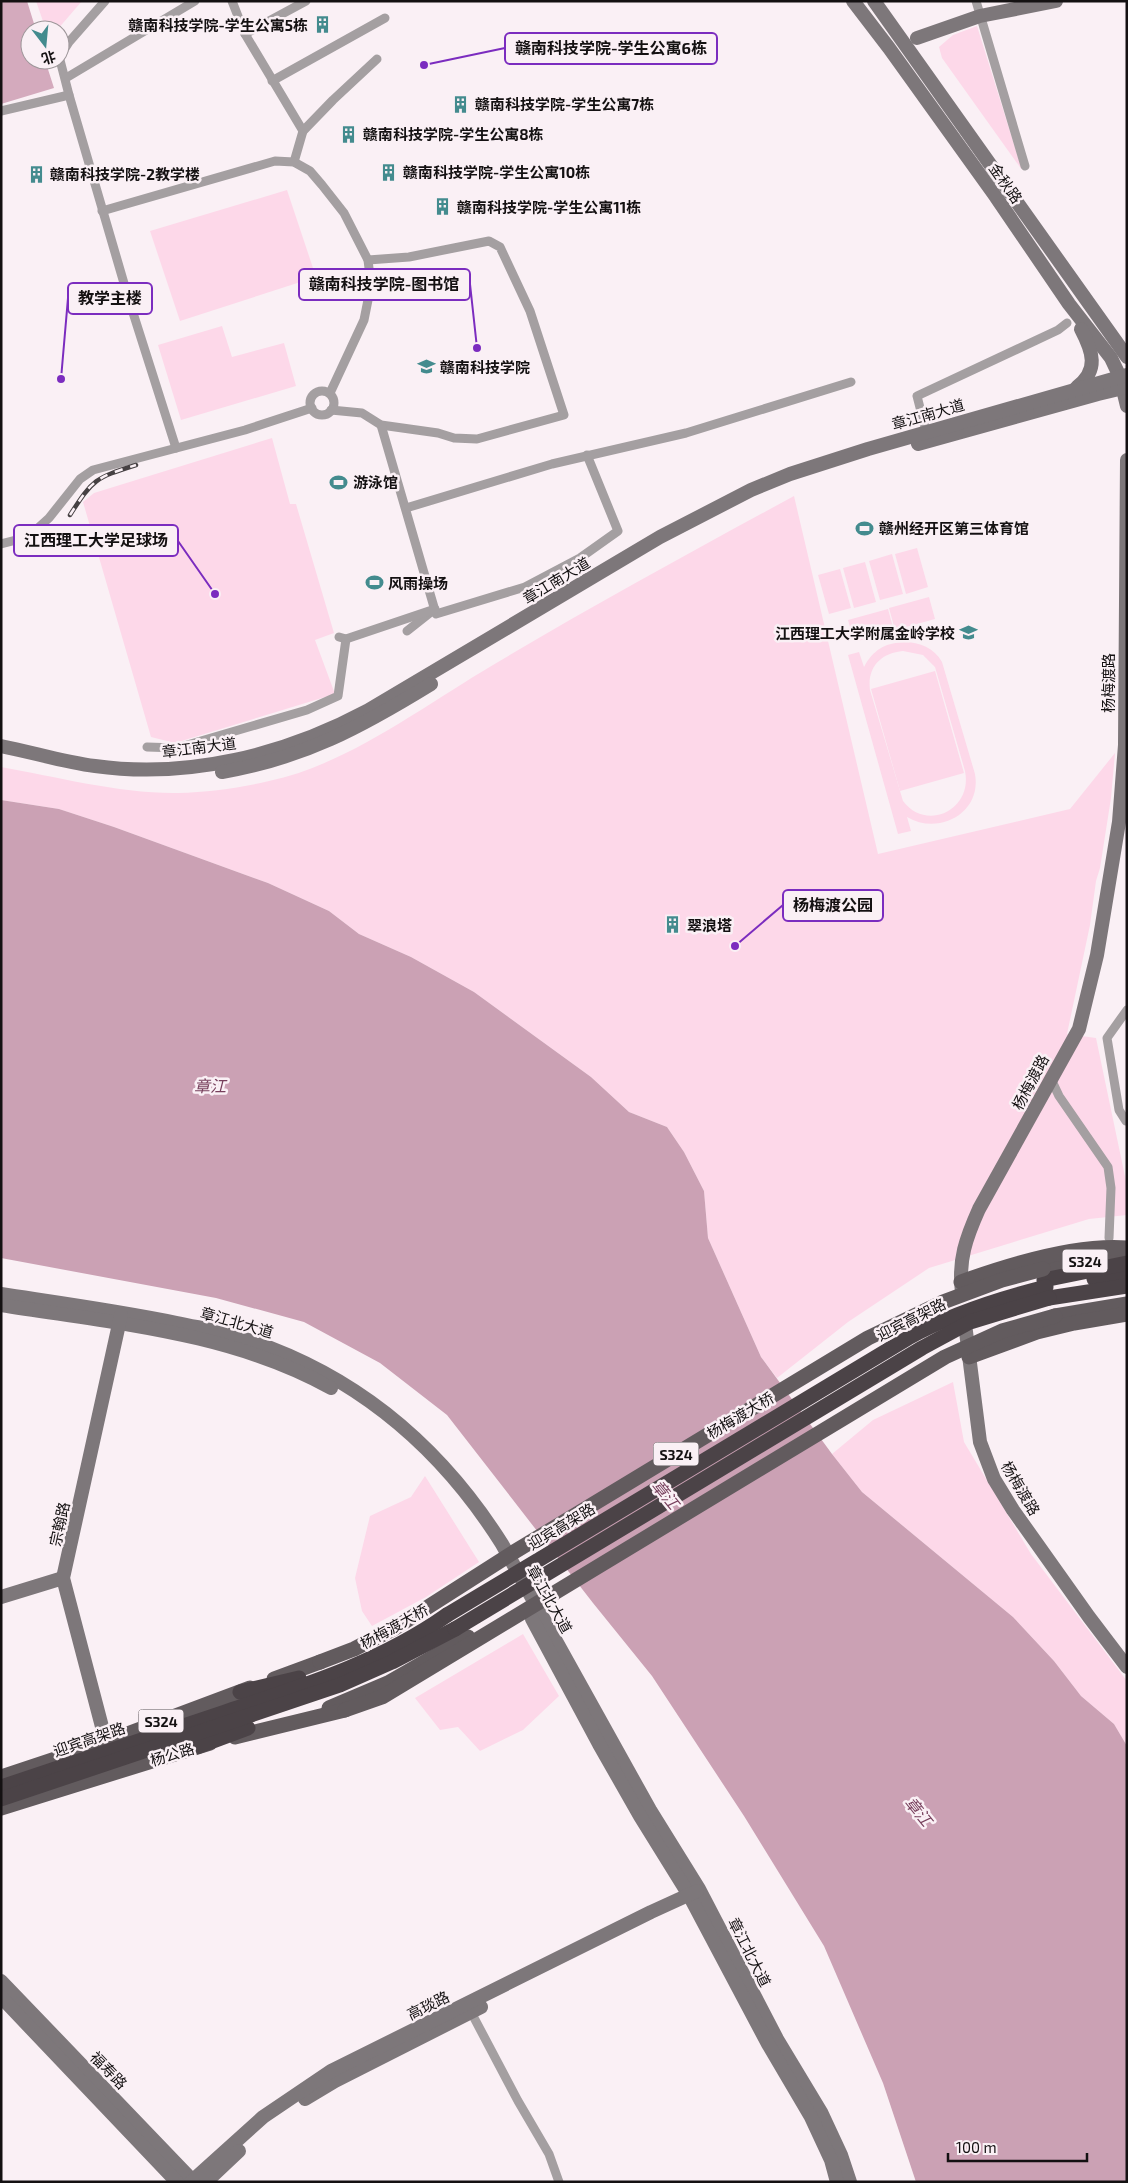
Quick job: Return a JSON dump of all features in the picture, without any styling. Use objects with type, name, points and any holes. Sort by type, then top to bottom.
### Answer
[{"type":"highway","points":[[948,1326],[1127,1263]]},
{"type":"highway","points":[[1048,1292],[1127,1274]]},
{"type":"highway","points":[[948,1326],[990,1296],[1127,1286]]},
{"type":"highway","points":[[1048,1292],[1095,1298],[1127,1296]]},
{"type":"highway","name":"迎宾高架路","points":[[337,1685],[364,1654],[418,1626],[447,1615],[889,1348],[948,1326]]},
{"type":"highway","name":"迎宾高架路","points":[[1,1787],[289,1697],[397,1669],[430,1650],[456,1629],[883,1371],[948,1326]]},
{"type":"highway","points":[[197,1746],[302,1710],[337,1685]]},
{"type":"highway","name":"迎宾高架路","points":[[1,1799],[289,1697]]},
{"type":"main road","name":"金秋路","points":[[853,1],[996,197],[1069,304],[1111,358],[1124,382]]},
{"type":"main road","name":"金秋路","points":[[874,1],[1127,356]]},
{"type":"main road","points":[[917,38],[980,16],[1056,1]]},
{"type":"main road","points":[[1069,304],[1090,346],[1092,360],[1090,374],[1075,389]]},
{"type":"main road","points":[[1112,333],[1127,340]]},
{"type":"main road","points":[[1124,382],[1127,406]]},
{"type":"main road","name":"章江南大道","points":[[1,746],[95,766],[162,769],[237,760],[333,734],[372,720],[664,545],[753,494],[1075,389],[1124,382]]},
{"type":"main road","name":"章江南大道","points":[[927,437],[1124,382]]},
{"type":"main road","name":"杨梅渡路","points":[[1127,460],[1124,787],[1097,955],[1079,1029],[979,1210],[962,1251],[960,1282],[980,1442],[994,1479],[1013,1510],[1089,1618],[1127,1666]]},
{"type":"main road","name":"章江南大道","points":[[1,756],[88,774],[161,779],[210,774],[262,764],[303,752],[333,734]]},
{"type":"main road","points":[[960,1282],[986,1273],[1048,1257],[1092,1249],[1127,1248]]},
{"type":"main road","name":"S324","points":[[1,1777],[106,1742],[240,1692],[337,1685],[382,1697],[945,1357],[1002,1331],[1048,1292],[1127,1256]]},
{"type":"main road","name":"杨梅渡大桥","points":[[337,1685],[354,1649],[416,1616],[514,1552],[868,1338],[943,1302],[1002,1280],[1048,1292]]},
{"type":"main road","name":"S324","points":[[1048,1292],[1127,1304]]},
{"type":"main road","name":"章江北大道","points":[[1,1294],[121,1318],[224,1344],[287,1366],[355,1401],[410,1445],[455,1493],[528,1602],[635,1808],[696,1897],[821,2112],[841,2155],[850,2182]]},
{"type":"main road","name":"章江北大道","points":[[1,1305],[121,1318]]},
{"type":"main road","points":[[969,1357],[1037,1332],[1074,1323],[1127,1314]]},
{"type":"main road","name":"宗翰路","points":[[106,1742],[63,1578],[121,1318]]},
{"type":"main road","points":[[1,1597],[63,1578]]},
{"type":"main road","points":[[337,1685],[388,1683],[528,1602]]},
{"type":"main road","name":"杨公路","points":[[1,1808],[197,1746],[315,1716],[337,1685]]},
{"type":"main road","name":"章江北大道","points":[[696,1897],[768,2044],[811,2117],[831,2160],[837,2182]]},
{"type":"main road","name":"高琰路","points":[[196,2181],[270,2123],[313,2094],[653,1921],[696,1897]]},
{"type":"main road","name":"高琰路","points":[[196,2181],[263,2117],[331,2071],[651,1912],[696,1897]]},
{"type":"main road","name":"福寿路","points":[[1,1981],[196,2181]]},
{"type":"main road","name":"福寿路","points":[[1,1997],[177,2182]]},
{"type":"street","points":[[70,41],[105,1]]},
{"type":"street","points":[[66,78],[195,1]]},
{"type":"street","points":[[232,1],[245,34],[302,131]]},
{"type":"street","points":[[245,34],[306,1]]},
{"type":"street","points":[[976,1],[1025,166]]},
{"type":"street","points":[[272,81],[385,18]]},
{"type":"street","points":[[294,162],[302,131],[377,59]]},
{"type":"street","points":[[63,70],[102,210],[176,448]]},
{"type":"street","points":[[1,111],[69,95]]},
{"type":"street","points":[[102,210],[275,161],[294,162],[310,171],[344,213],[368,260],[371,285],[364,320],[330,393],[334,403],[332,410]]},
{"type":"street","points":[[330,393],[322,391],[315,393],[311,400],[312,408],[319,414],[326,414],[332,410],[362,413],[381,425],[438,433],[454,438],[477,440],[564,415],[530,311],[500,247],[489,241],[409,257],[368,260]]},
{"type":"street","points":[[927,437],[917,396],[1058,330],[1068,323]]},
{"type":"street","points":[[406,508],[587,455],[686,433],[850,382]]},
{"type":"street","points":[[1,544],[28,536],[50,518],[80,479],[93,470],[246,430],[312,408]]},
{"type":"street","points":[[381,425],[436,614],[526,587],[580,558],[618,531],[587,455]]},
{"type":"street","points":[[407,631],[435,609]]},
{"type":"street","points":[[147,747],[177,748],[307,710],[338,696],[343,638],[435,609]]},
{"type":"street","points":[[1126,1121],[1119,1110],[1107,1038],[1127,1010]]},
{"type":"street","points":[[1051,1079],[1059,1096],[1108,1167],[1111,1188],[1108,1238]]},
{"type":"street","points":[[471,2012],[518,2101],[549,2154],[559,2182]]},
{"type":"shaded area","points":[[1,1],[27,1],[33,20],[20,20],[20,70],[48,70],[54,88],[1,104]]},
{"type":"shaded area","points":[[36,1],[82,1],[66,20],[43,20]]},
{"type":"shaded area","points":[[977,26],[1022,170],[942,58],[939,47],[953,35]]},
{"type":"shaded area","points":[[287,190],[316,277],[180,321],[150,231]]},
{"type":"shaded area","points":[[222,326],[232,357],[284,343],[296,386],[181,420],[158,345]]},
{"type":"shaded area","points":[[272,438],[290,504],[296,504],[334,633],[315,640],[335,694],[175,743],[151,737],[83,502],[94,493]]},
{"type":"shaded area","points":[[794,496],[878,854],[1070,809],[1115,753],[1111,798],[1100,868],[1067,1034],[1096,1038],[1127,1186],[1127,1215],[1089,1219],[929,1268],[848,1322],[777,1378],[761,1357],[708,1238],[704,1191],[684,1152],[667,1127],[629,1112],[591,1077],[474,992],[411,957],[359,934],[329,911],[268,883],[114,827],[59,809],[1,800],[1,767],[112,788],[156,793],[224,789],[298,773],[327,762],[385,732],[568,621]]},
{"type":"shaded area","points":[[917,548],[928,587],[906,594],[895,554]]},
{"type":"shaded area","points":[[892,554],[903,594],[880,600],[869,561]]},
{"type":"shaded area","points":[[865,562],[876,602],[854,608],[843,568]]},
{"type":"shaded area","points":[[840,569],[851,608],[829,614],[818,575]]},
{"type":"shaded area","points":[[929,597],[935,619],[895,630],[889,608]]},
{"type":"shaded area","points":[[888,609],[894,631],[854,642],[848,620]]},
{"type":"shaded area","points":[[904,642],[926,647],[935,653],[942,662],[975,774],[975,788],[972,800],[965,810],[956,817],[932,824],[919,822],[907,817],[911,831],[898,834],[848,655],[859,652],[864,667],[871,656],[880,648]],"holes":[[[903,651],[923,655],[935,667],[965,771],[966,785],[962,796],[955,806],[946,812],[935,815],[924,815],[913,810],[903,801],[870,690],[873,668],[882,658],[895,652]]]},
{"type":"shaded area","points":[[935,671],[964,773],[900,791],[871,689]]},
{"type":"shaded area","points":[[953,1382],[964,1442],[1031,1554],[1127,1681],[1127,1746],[1114,1724],[1081,1696],[1054,1661],[1013,1617],[862,1492],[832,1454],[873,1420]]},
{"type":"shaded area","points":[[425,1476],[479,1562],[426,1597],[372,1626],[362,1611],[355,1578],[370,1516],[411,1497]]},
{"type":"shaded area","points":[[523,1634],[559,1696],[523,1730],[480,1751],[458,1727],[440,1730],[415,1698]]},
{"type":"water","name":"章江","points":[[1,800],[59,809],[114,827],[268,883],[329,911],[359,934],[411,957],[474,992],[591,1077],[629,1112],[667,1127],[684,1152],[704,1191],[708,1238],[761,1357],[832,1454],[862,1492],[1013,1617],[1054,1661],[1081,1696],[1114,1724],[1127,1746],[1127,2182],[916,2182],[883,2083],[824,1946],[744,1816],[652,1676],[447,1415],[380,1363],[304,1322],[216,1298],[1,1258]]},
{"type":"railway","points":[[70,515],[84,494],[96,481],[136,465]]},
{"type":"place","name":"赣南科技学院-学生公寓5栋","points":[[322,25]]},
{"type":"place","name":"赣南科技学院-学生公寓6栋","points":[[424,65]]},
{"type":"place","name":"赣南科技学院-学生公寓7栋","points":[[461,104]]},
{"type":"place","name":"赣南科技学院-学生公寓8栋","points":[[349,134]]},
{"type":"place","name":"赣南科技学院-学生公寓10栋","points":[[389,172]]},
{"type":"place","name":"赣南科技学院-2教学楼","points":[[36,174]]},
{"type":"place","name":"赣南科技学院-学生公寓11栋","points":[[443,207]]},
{"type":"place","name":"赣南科技学院-图书馆","points":[[477,348]]},
{"type":"place","name":"赣南科技学院","points":[[426,367]]},
{"type":"place","name":"教学主楼","points":[[61,379]]},
{"type":"place","name":"游泳馆","points":[[339,482]]},
{"type":"place","name":"赣州经开区第三体育馆","points":[[865,528]]},
{"type":"place","name":"风雨操场","points":[[374,583]]},
{"type":"place","name":"江西理工大学足球场","points":[[215,594]]},
{"type":"place","name":"江西理工大学附属金岭学校","points":[[969,633]]},
{"type":"place","name":"翠浪塔","points":[[673,925]]},
{"type":"place","name":"杨梅渡公园","points":[[735,946]]}]
